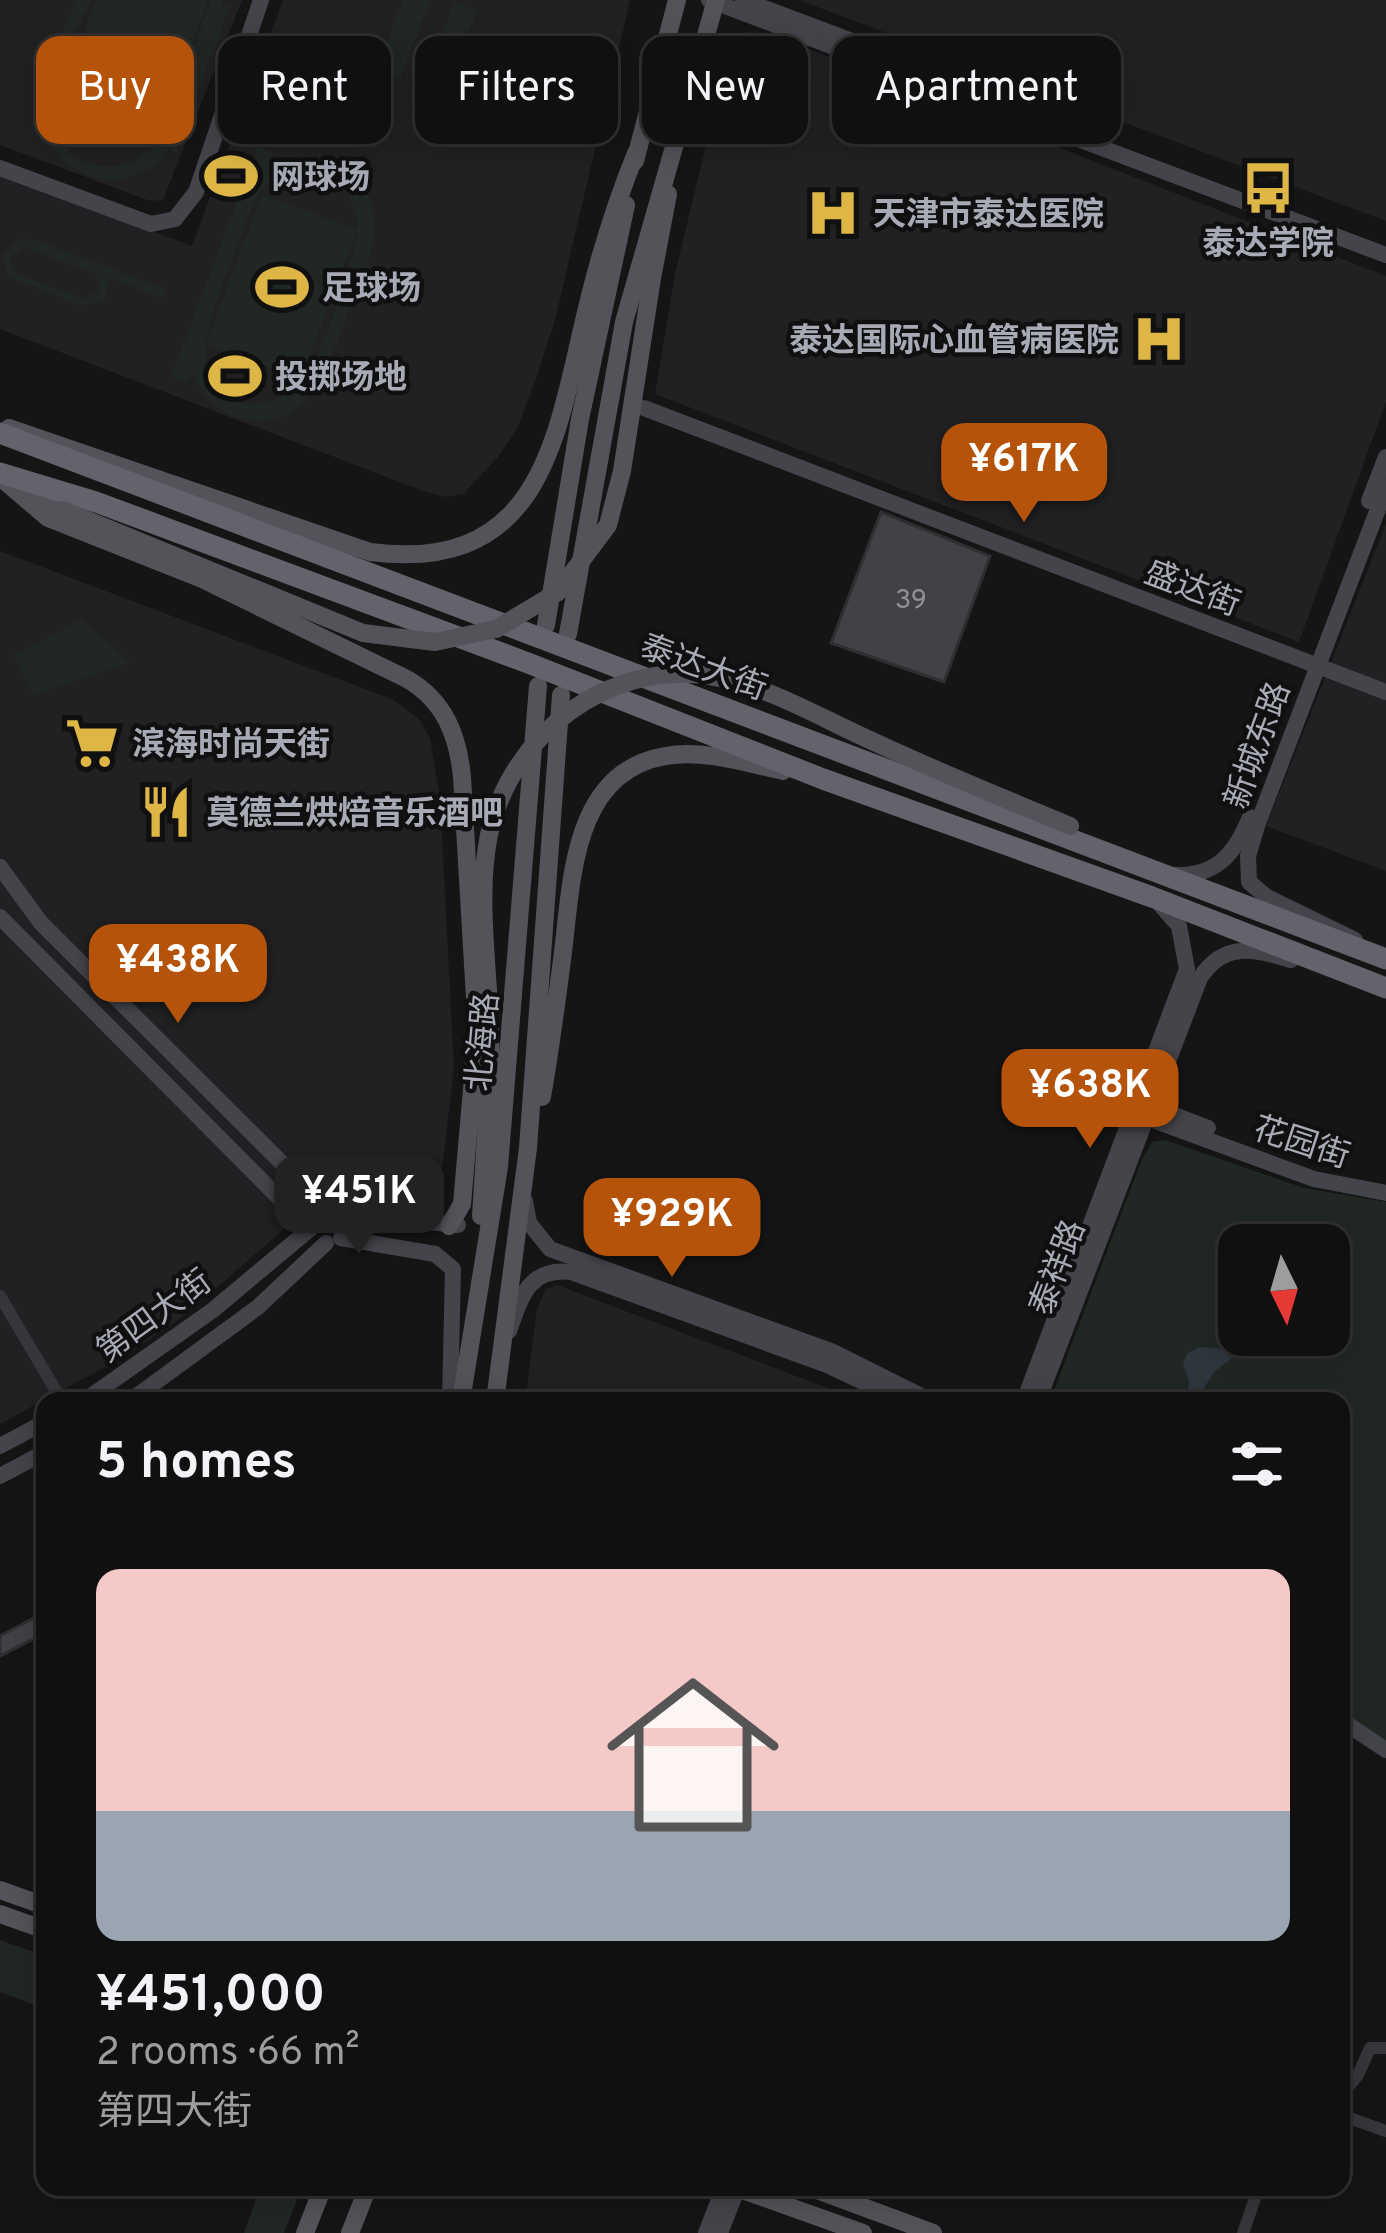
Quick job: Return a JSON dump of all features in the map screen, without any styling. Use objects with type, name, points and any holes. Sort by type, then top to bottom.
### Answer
[{"type":"highway","name":"泰达大街","points":[[0,430],[1384,958]]},
{"type":"highway","name":"泰达大街","points":[[0,475],[96,502],[1386,988]]},
{"type":"main road","points":[[668,36],[677,0]]},
{"type":"main road","points":[[705,36],[713,1]]},
{"type":"main road","points":[[669,36],[681,22],[694,23],[700,36]]},
{"type":"main road","points":[[546,625],[580,419],[642,131]]},
{"type":"main road","points":[[0,475],[63,509],[376,637],[451,641],[510,624],[558,592],[608,525],[622,471],[676,145]]},
{"type":"main road","points":[[568,634],[619,343],[653,208],[676,145]]},
{"type":"main road","points":[[0,430],[46,437],[370,552],[425,554],[473,540],[516,508],[546,466],[608,226],[636,153]]},
{"type":"main road","points":[[0,475],[47,518],[202,579],[406,679],[429,695],[447,718],[458,744],[462,777],[477,1032],[462,1204],[449,1226]]},
{"type":"main road","points":[[481,1258],[490,1071],[485,878],[498,803],[518,764],[543,734],[577,706],[615,687],[683,675],[750,687],[1070,826],[1110,854]]},
{"type":"main road","name":"北海路","points":[[462,1392],[501,1144],[538,686]]},
{"type":"main road","name":"北海路","points":[[496,1392],[528,1148],[561,695]]},
{"type":"main road","points":[[528,1148],[552,1038],[577,848],[601,795],[634,768],[662,756],[682,754],[823,779]]},
{"type":"main road","points":[[0,1890],[36,1903]]},
{"type":"main road","points":[[0,1914],[36,1927]]},
{"type":"main road","points":[[305,2233],[319,2196]]},
{"type":"main road","points":[[350,2233],[364,2196]]},
{"type":"main road","points":[[761,2196],[862,2233]]},
{"type":"main road","points":[[833,2196],[933,2233]]},
{"type":"street","points":[[165,218],[189,178],[250,0]]},
{"type":"street","points":[[0,163],[165,218],[184,211],[196,192],[261,0]]},
{"type":"street","points":[[743,0],[1386,244]]},
{"type":"street","points":[[713,1],[1386,255]]},
{"type":"street","name":"盛达街","points":[[644,408],[1386,692]]},
{"type":"street","name":"新城东路","points":[[1384,958],[1337,929],[1267,897],[1250,883],[1248,856],[1386,457]]},
{"type":"street","name":"新城东路","points":[[1162,873],[1208,872],[1236,849],[1386,488]]},
{"type":"street","points":[[0,867],[41,923],[346,1223],[333,1240]]},
{"type":"street","name":"泰祥路","points":[[1041,1392],[1187,969],[1179,926],[1152,897]]},
{"type":"street","points":[[0,917],[114,1036],[311,1226],[333,1240],[435,1254],[453,1269],[450,1392]]},
{"type":"street","name":"泰祥路","points":[[1028,1392],[1194,989],[1220,957],[1245,948],[1354,976]]},
{"type":"street","name":"花园街","points":[[1141,1109],[1300,1165],[1386,1182]]},
{"type":"street","name":"花园街","points":[[1141,1109],[1314,1179],[1386,1193]]},
{"type":"street","points":[[334,1210],[449,1226],[460,1223],[486,1121]]},
{"type":"street","points":[[524,1181],[529,1223],[550,1249],[831,1351],[913,1392]]},
{"type":"street","name":"第四大街","points":[[97,1392],[213,1310],[311,1226],[316,1212],[334,1210]]},
{"type":"street","name":"第四大街","points":[[142,1392],[258,1307],[333,1240]]},
{"type":"street","points":[[500,1355],[524,1289],[536,1277],[559,1270],[587,1275],[827,1365],[884,1392]]},
{"type":"street","points":[[0,1295],[57,1392]]},
{"type":"street","points":[[0,1446],[36,1427]]},
{"type":"street","points":[[0,1475],[36,1457]]},
{"type":"street","points":[[1350,1726],[1386,1750]]},
{"type":"street","points":[[1350,1740],[1386,1762]]},
{"type":"street","points":[[1350,2084],[1370,2048],[1386,2048]]},
{"type":"street","points":[[1350,2118],[1386,2131]]},
{"type":"street","points":[[706,2233],[720,2196]]},
{"type":"street","points":[[720,2233],[733,2196]]},
{"type":"street","points":[[1243,2233],[1256,2196]]},
{"type":"shaded area","points":[[0,0],[242,0],[228,36],[218,36],[218,61],[194,122],[194,36],[36,36],[36,144],[185,144],[163,200],[150,201],[0,145]]},
{"type":"shaded area","points":[[76,0],[90,0],[75,36],[61,36]]},
{"type":"shaded area","points":[[96,0],[208,0],[194,38],[83,36]]},
{"type":"shaded area","points":[[211,0],[223,0],[222,10],[225,4],[230,6],[194,104],[194,47]]},
{"type":"shaded area","points":[[283,0],[630,0],[618,51],[618,36],[415,36],[415,144],[596,144],[555,320],[518,427],[463,494],[446,497],[426,492],[0,329],[0,174],[192,246],[230,144],[391,144],[391,36],[270,36]]},
{"type":"shaded area","points":[[403,0],[430,0],[400,79],[391,76],[390,36]]},
{"type":"shaded area","points":[[799,0],[1386,0],[1386,221],[1121,121],[1121,36],[895,36]]},
{"type":"shaded area","points":[[454,2],[477,11],[468,36],[441,36]]},
{"type":"shaded area","name":"泰达国际心血管病医院","points":[[746,32],[776,36],[743,36]]},
{"type":"shaded area","name":"泰达国际心血管病医院","points":[[808,49],[832,58],[832,144],[1050,144],[1386,276],[1386,402],[1299,642],[655,394],[675,274],[706,144],[808,144]]},
{"type":"shaded area","points":[[51,144],[64,144],[83,161],[114,166],[135,160],[153,147],[145,144],[170,144],[158,162],[122,179],[84,174]]},
{"type":"shaded area","points":[[258,147],[273,153],[270,164],[307,158],[325,161],[355,178],[373,209],[372,248],[329,363],[305,400],[289,413],[245,419],[213,403],[192,372],[187,382],[171,377]],"holes":[[[308,171],[338,183],[354,208],[358,230],[262,195],[207,343],[256,198],[267,183]],[[357,231],[331,323],[301,378]],[[206,344],[301,379],[266,403],[240,403],[223,391],[212,378]]]},
{"type":"shaded area","points":[[18,239],[34,240],[166,289],[163,298],[109,278],[104,301],[80,305],[9,277],[2,257]],"holes":[[[23,247],[92,272],[100,280],[99,292],[83,298],[17,274],[9,258]]]},
{"type":"shaded area","points":[[1386,524],[1386,871],[1266,826]]},
{"type":"shaded area","points":[[0,551],[394,700],[418,718],[430,738],[440,798],[454,1068],[439,1196],[425,1207],[362,1205],[326,1193],[185,1315],[129,1354],[59,1392],[36,1392],[36,1404],[0,1424]]},
{"type":"shaded area","points":[[81,620],[130,663],[35,695],[14,656]]},
{"type":"shaded area","points":[[1165,1140],[1304,1188],[1386,1202],[1386,1741],[1350,1717],[1350,1392],[1053,1392],[1152,1142]]},
{"type":"shaded area","points":[[557,1285],[838,1392],[526,1392],[537,1309],[546,1289]]},
{"type":"shaded area","points":[[1199,1347],[1218,1348],[1218,1356],[1235,1356],[1216,1370],[1201,1392],[1188,1392],[1183,1365],[1187,1354]]},
{"type":"shaded area","points":[[0,1940],[36,1953],[36,2006],[0,1992]]},
{"type":"shaded area","points":[[257,2196],[298,2196],[284,2233],[244,2233]]},
{"type":"building","points":[[881,512],[990,556],[944,682],[831,643]]},
{"type":"building","points":[[36,1617],[36,1638],[0,1656],[0,1636]]},
{"type":"place","name":"网球场","points":[[231,176]]},
{"type":"place","name":"泰达学院","points":[[1268,188]]},
{"type":"place","name":"天津市泰达医院","points":[[833,213]]},
{"type":"place","name":"足球场","points":[[282,287]]},
{"type":"place","name":"泰达国际心血管病医院","points":[[1159,339]]},
{"type":"place","name":"投掷场地","points":[[235,376]]},
{"type":"place","name":"滨海时尚天街","points":[[92,743]]},
{"type":"place","name":"莫德兰烘焙音乐酒吧","points":[[166,812]]}]
